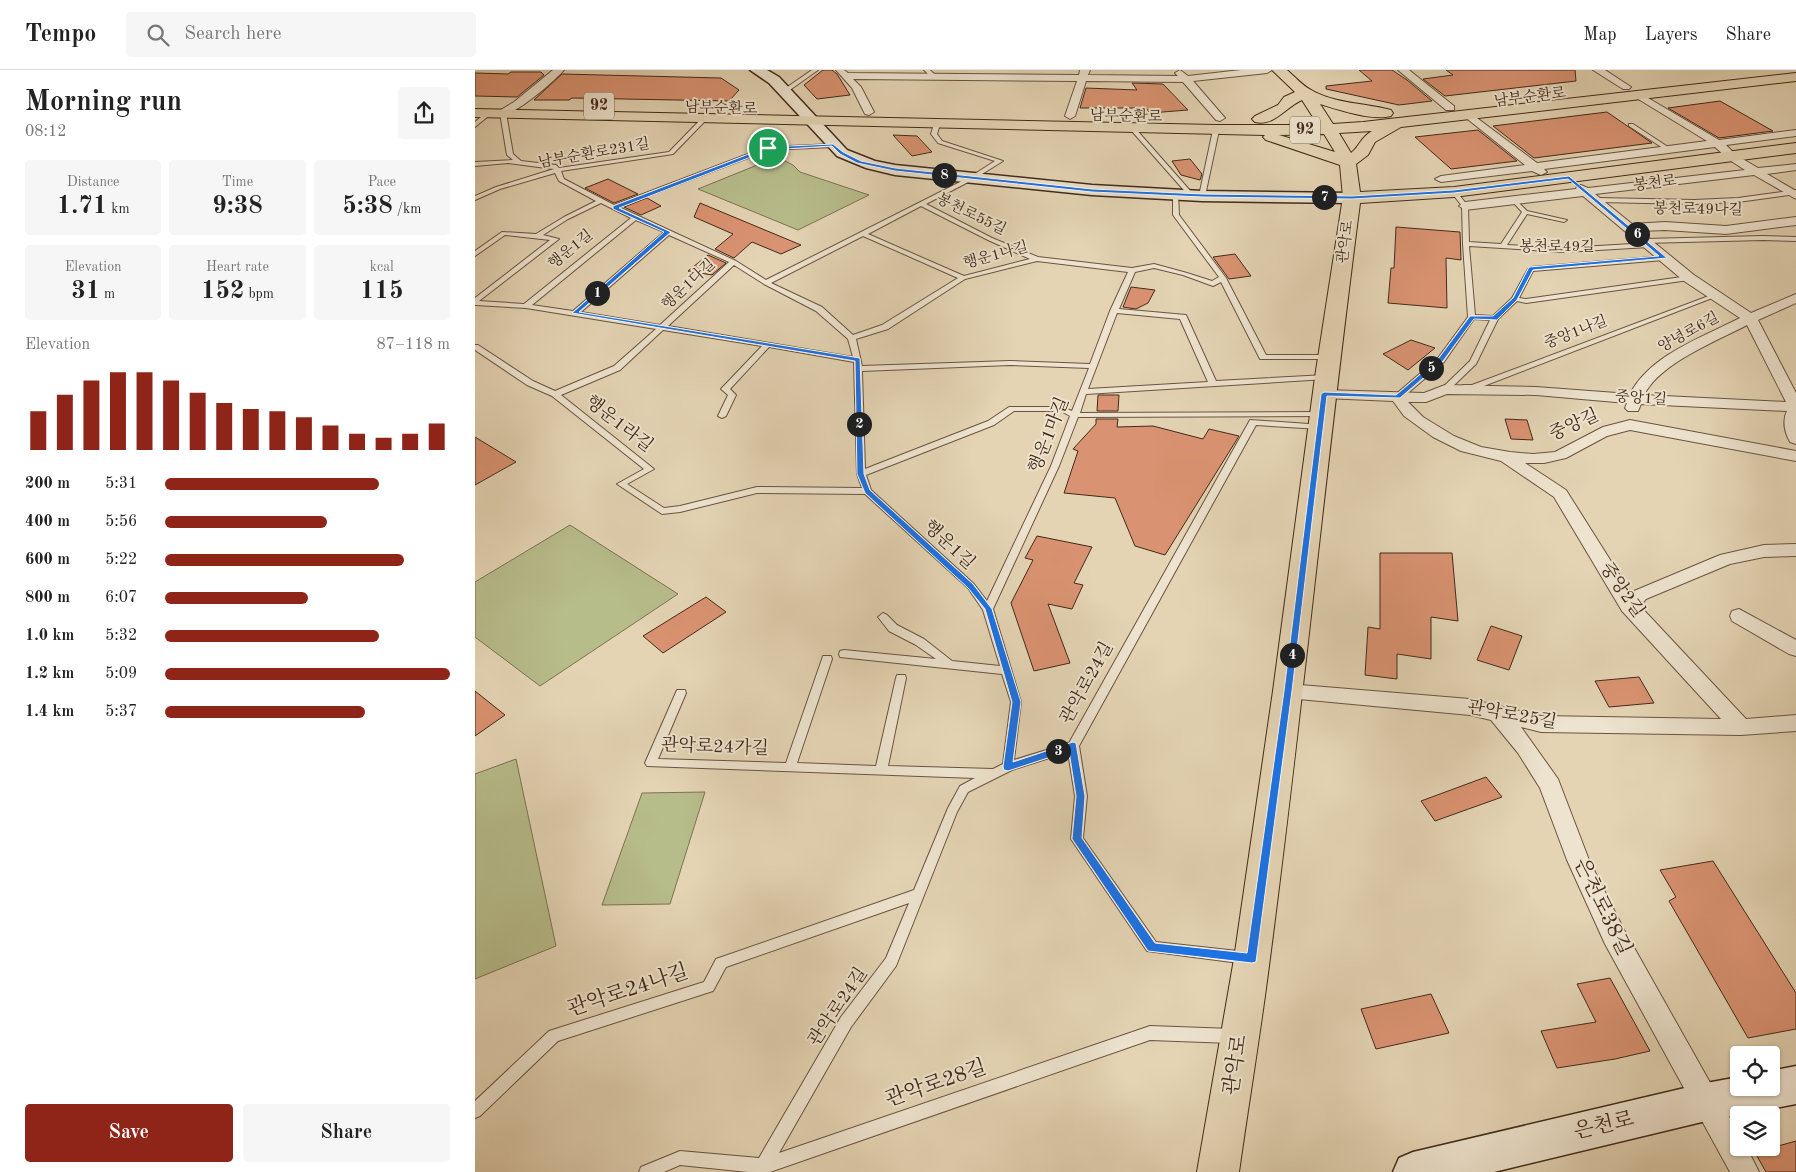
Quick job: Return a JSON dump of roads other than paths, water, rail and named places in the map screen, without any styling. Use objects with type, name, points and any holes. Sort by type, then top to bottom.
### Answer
[{"type":"main road","name":"봉천로","points":[[757,70],[769,76],[785,91],[833,145],[849,158],[871,165],[972,178],[1092,190],[1189,195],[1352,198],[1454,192],[1796,148]]},
{"type":"main road","name":"관악로","points":[[1218,1172],[1252,958],[1288,691],[1323,403],[1352,198],[1348,162],[1305,93],[1279,70]]},
{"type":"main road","name":"남부순환로","points":[[807,116],[869,112],[1070,116],[1255,125],[1325,123],[1469,114],[1775,70]]},
{"type":"main road","name":"남부순환로","points":[[1397,118],[1450,108],[1796,77]]},
{"type":"main road","points":[[1255,125],[1283,108],[1289,100],[1305,93],[1346,108],[1397,118]]},
{"type":"main road","name":"남부순환로","points":[[475,103],[714,115]]},
{"type":"main road","name":"남부순환로","points":[[489,113],[807,116],[937,124],[1132,128],[1218,124]]},
{"type":"main road","points":[[1255,125],[1348,162],[1362,152],[1362,146],[1367,141],[1397,118]]},
{"type":"main road","name":"은천로","points":[[1413,1172],[1706,1102],[1796,1085]]},
{"type":"street","points":[[489,113],[518,104],[559,70]]},
{"type":"street","points":[[1178,70],[1218,124]]},
{"type":"street","points":[[843,73],[1084,73],[1185,79],[1267,70]]},
{"type":"street","points":[[1403,70],[1450,108]]},
{"type":"street","points":[[1598,70],[1717,143],[1732,156],[1757,172],[1794,193]]},
{"type":"street","points":[[843,73],[856,87],[869,112]]},
{"type":"street","points":[[1070,116],[1084,73]]},
{"type":"street","points":[[1469,114],[1551,180]]},
{"type":"street","name":"봉천로","points":[[1441,179],[1796,133]]},
{"type":"street","name":"봉천로","points":[[1465,206],[1796,167]]},
{"type":"street","points":[[1569,178],[1598,200],[1689,278],[1750,318],[1796,407],[1791,419],[1796,439]]},
{"type":"street","points":[[1441,179],[1454,192]]},
{"type":"street","name":"봉천로49나길","points":[[1629,228],[1665,226],[1726,230],[1796,221]]},
{"type":"street","name":"양녕로6길","points":[[1630,425],[1635,399],[1643,383],[1663,364],[1750,318],[1796,298]]},
{"type":"street","name":"중앙1길","points":[[1398,397],[1426,398],[1445,389],[1536,391],[1635,399],[1796,407]]},
{"type":"street","points":[[1323,403],[1398,397]]},
{"type":"street","name":"중앙길","points":[[1398,397],[1409,413],[1433,430],[1467,448],[1504,456],[1553,457],[1567,452],[1608,430],[1630,425],[1796,456]]},
{"type":"street","name":"중앙2길","points":[[1504,456],[1560,494],[1629,606],[1741,727]]},
{"type":"street","points":[[1629,606],[1640,595],[1726,559],[1764,551],[1796,550]]},
{"type":"street","points":[[1739,616],[1796,649]]},
{"type":"street","name":"관악로25길","points":[[1288,691],[1470,707],[1541,724],[1741,727],[1796,723]]},
{"type":"street","name":"은천로38길","points":[[1498,714],[1525,747],[1550,785],[1578,860],[1614,936],[1745,1172]]},
{"type":"lane","points":[[785,91],[815,70]]},
{"type":"lane","points":[[475,125],[489,113],[510,154],[520,163]]},
{"type":"lane","name":"남부순환로231길","points":[[475,198],[498,188],[558,170],[671,153],[714,115]]},
{"type":"lane","points":[[937,124],[934,134],[939,142],[1000,161],[972,178]]},
{"type":"lane","points":[[1218,124],[1189,195],[1176,215],[1223,278],[1263,357],[1329,358]]},
{"type":"lane","name":"봉천로","points":[[1631,126],[1668,150]]},
{"type":"lane","name":"남부순환로","points":[[1132,128],[1189,195]]},
{"type":"lane","points":[[615,208],[768,148],[833,145]]},
{"type":"lane","points":[[475,164],[509,161],[556,167],[561,180],[600,201],[734,262],[766,283],[819,309],[851,338]]},
{"type":"lane","name":"봉천로55길","points":[[766,283],[972,178]]},
{"type":"lane","points":[[1398,397],[1441,360],[1472,317],[1465,206],[1454,192]]},
{"type":"lane","points":[[1598,200],[1694,202],[1738,200],[1794,193]]},
{"type":"lane","points":[[1514,200],[1525,212],[1564,220]]},
{"type":"lane","points":[[537,236],[566,218],[600,201]]},
{"type":"lane","name":"봉천로55길","points":[[921,204],[990,239],[1037,259]]},
{"type":"lane","points":[[1502,246],[1525,212]]},
{"type":"lane","name":"행운1길","points":[[526,306],[636,217]]},
{"type":"lane","points":[[575,313],[668,232]]},
{"type":"lane","points":[[475,254],[504,233],[556,240],[475,302]]},
{"type":"lane","points":[[863,234],[963,278]]},
{"type":"lane","name":"봉천로49길","points":[[1466,244],[1564,250],[1647,243],[1763,238],[1796,240]]},
{"type":"lane","points":[[1445,389],[1473,362],[1495,318],[1515,299],[1531,269],[1664,258]]},
{"type":"lane","name":"행운1나길","points":[[851,338],[885,327],[963,278],[1037,259],[1131,270],[1154,266],[1213,284],[1223,278]]},
{"type":"lane","name":"행운1다길","points":[[555,394],[617,368],[734,262]]},
{"type":"lane","name":"행운1마길","points":[[988,609],[1055,466],[1131,270]]},
{"type":"lane","points":[[1515,299],[1526,301],[1689,278]]},
{"type":"lane","name":"중앙1나길","points":[[1445,389],[1473,387],[1716,296]]},
{"type":"lane","name":"행운1다길","points":[[475,302],[526,306],[575,313],[766,346],[857,364]]},
{"type":"lane","points":[[1114,311],[1183,316],[1213,384]]},
{"type":"lane","points":[[1472,317],[1495,318]]},
{"type":"lane","name":"행운1길","points":[[851,338],[857,364],[861,474],[867,491],[971,586],[988,609],[1016,702],[1008,767]]},
{"type":"lane","points":[[721,416],[732,395],[725,389],[766,346]]},
{"type":"lane","name":"행운1라길","points":[[475,347],[530,383],[555,394],[650,469],[621,484],[662,511],[680,509],[757,490],[867,491]]},
{"type":"lane","points":[[857,364],[1010,363],[1093,366]]},
{"type":"lane","points":[[1083,392],[1213,384],[1323,403]]},
{"type":"lane","points":[[861,474],[991,423],[1012,409],[1063,410],[1074,415],[1323,403]]},
{"type":"lane","name":"관악로24길","points":[[763,1169],[846,1022],[891,962],[951,811],[963,789],[1008,767],[1073,746],[1253,422],[1323,403]]},
{"type":"lane","points":[[883,616],[893,628],[920,642],[951,665]]},
{"type":"lane","points":[[844,654],[924,660],[1007,671]]},
{"type":"lane","name":"관악로24가길","points":[[790,767],[827,660]]},
{"type":"lane","points":[[881,770],[901,678]]},
{"type":"lane","name":"관악로24가길","points":[[681,693],[651,763],[994,774]]},
{"type":"lane","points":[[1073,746],[1081,796],[1077,839],[1152,947],[1252,958]]},
{"type":"lane","name":"관악로24나길","points":[[475,1111],[553,1036],[708,987],[721,963],[918,894]]},
{"type":"lane","name":"관악로28길","points":[[646,1172],[680,1158],[763,1169],[1150,1033],[1241,1036]]}]
